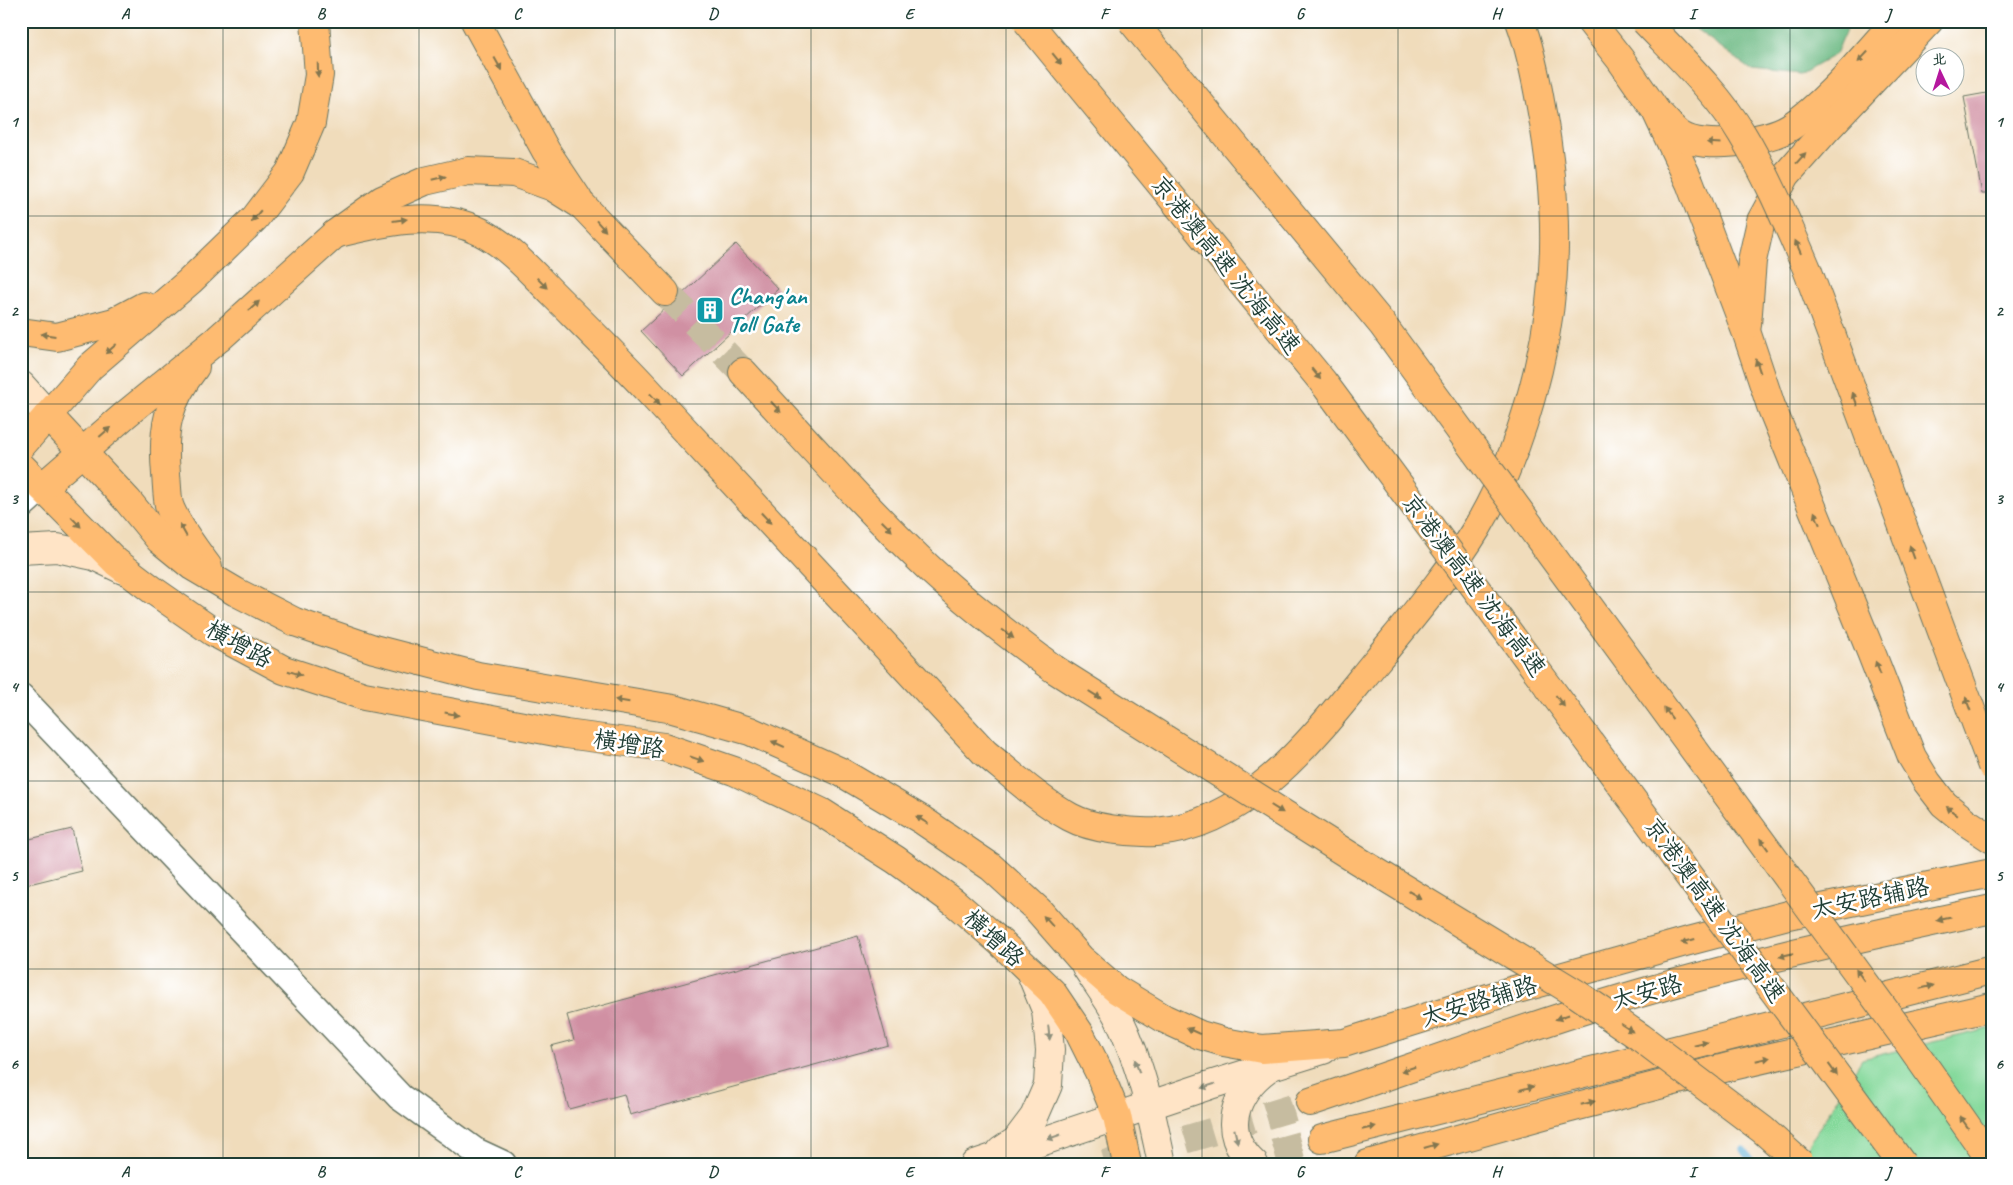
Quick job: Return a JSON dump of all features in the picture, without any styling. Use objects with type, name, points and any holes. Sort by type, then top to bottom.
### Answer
[{"type":"main road","points":[[21,446],[90,367],[190,281],[255,218],[290,172],[311,123],[319,75],[315,21]]},
{"type":"main road","points":[[475,21],[546,151],[583,206],[664,292]]},
{"type":"main road","name":"京港澳高速 沈海高速","points":[[1026,21],[1323,382],[1902,1164]]},
{"type":"main road","points":[[1132,21],[1382,324],[1903,1035],[1992,1162]]},
{"type":"main road","points":[[335,234],[378,223],[434,219],[456,223],[481,232],[508,249],[630,372],[985,753],[1037,796],[1072,819],[1109,830],[1157,832],[1196,824],[1233,807],[1267,782],[1299,753],[1428,598],[1476,529],[1504,478],[1523,428],[1538,369],[1550,310],[1555,253],[1554,195],[1547,139],[1537,82],[1520,21]]},
{"type":"main road","points":[[1590,21],[1620,59],[1656,111],[1690,183],[1747,334],[1771,406],[1872,652],[1912,757],[1927,782],[1944,804],[1966,822],[1992,839]]},
{"type":"main road","points":[[1645,21],[1705,84],[1742,133],[1776,197],[1807,269],[1992,766]]},
{"type":"main road","points":[[1656,111],[1681,136],[1708,143],[1733,144],[1770,136],[1790,128],[1818,105],[1896,21]]},
{"type":"main road","points":[[1747,334],[1752,260],[1761,220],[1786,175],[1929,21]]},
{"type":"main road","points":[[42,487],[218,339],[335,234],[382,200],[425,181],[468,171],[514,173],[553,187],[583,206]]},
{"type":"main road","points":[[21,332],[57,336],[114,322],[190,281]]},
{"type":"main road","points":[[218,339],[186,378],[170,408],[165,430],[164,453],[169,505],[190,543],[221,584]]},
{"type":"main road","points":[[743,372],[933,572],[993,623],[1054,669],[1352,857],[1577,994],[1640,1037],[1763,1130],[1801,1164]]},
{"type":"main road","name":"横增路","points":[[21,385],[128,501],[160,540],[192,566],[221,584],[295,622],[374,650],[478,676],[673,709],[750,731],[839,771],[922,820],[991,867],[1038,910],[1080,958],[1117,990],[1165,1019],[1200,1035],[1224,1042],[1262,1049],[1344,1043]]},
{"type":"main road","name":"横增路","points":[[21,466],[116,562],[130,573],[213,632],[284,670],[364,696],[557,732],[664,747],[734,771],[821,812],[896,860],[954,902],[1052,992],[1079,1032],[1099,1072],[1117,1116],[1127,1164]]},
{"type":"main road","points":[[21,550],[57,548],[94,556],[130,573]]},
{"type":"main road","name":"太安路辅路","points":[[981,1162],[1150,1105],[1507,992],[1788,915],[1992,873]]},
{"type":"main road","name":"太安路","points":[[1310,1102],[1572,1014],[1710,974],[1802,951],[1992,909]]},
{"type":"main road","points":[[1080,958],[1119,1019],[1150,1105],[1162,1164]]},
{"type":"main road","points":[[1322,1140],[1992,970]]},
{"type":"main road","points":[[981,1162],[1016,1140],[1034,1117],[1048,1085],[1050,1050],[1046,1010],[1030,971]]},
{"type":"main road","points":[[1368,1164],[1551,1113],[1723,1069],[1992,1007]]},
{"type":"main road","points":[[1254,1164],[1245,1155],[1237,1142],[1234,1129],[1235,1114],[1238,1102],[1244,1091],[1254,1078],[1271,1066]]},
{"type":"main road","points":[[981,1162],[1016,1160],[1030,1164]]},
{"type":"street","points":[[21,506],[42,487]]},
{"type":"street","points":[[21,697],[400,1096],[475,1151],[503,1164]]},
{"type":"green space","points":[[1685,21],[1850,21],[1836,54],[1800,75],[1752,70]]},
{"type":"green space","points":[[1992,1028],[1992,1164],[1797,1164],[1862,1059]]},
{"type":"building","points":[[1992,92],[1992,194],[1982,194],[1964,98]]},
{"type":"building","name":"Chang'an Toll Gate","points":[[736,244],[778,289],[683,376],[641,331],[667,307],[675,304],[680,296]]},
{"type":"building","points":[[72,829],[82,871],[21,886],[21,841]]},
{"type":"building","points":[[858,936],[888,1045],[630,1115],[624,1094],[569,1109],[551,1046],[574,1040],[567,1015]]},
{"type":"waterway","points":[[1743,1150],[1754,1164]]},
{"type":"tunnel","points":[[665,292],[743,372]]},
{"type":"tunnel","points":[[1105,1164],[1310,1102]]},
{"type":"tunnel","points":[[1234,1164],[1322,1139]]},
{"type":"place","name":"Chang'an Toll Gate","points":[[710,310]]}]
